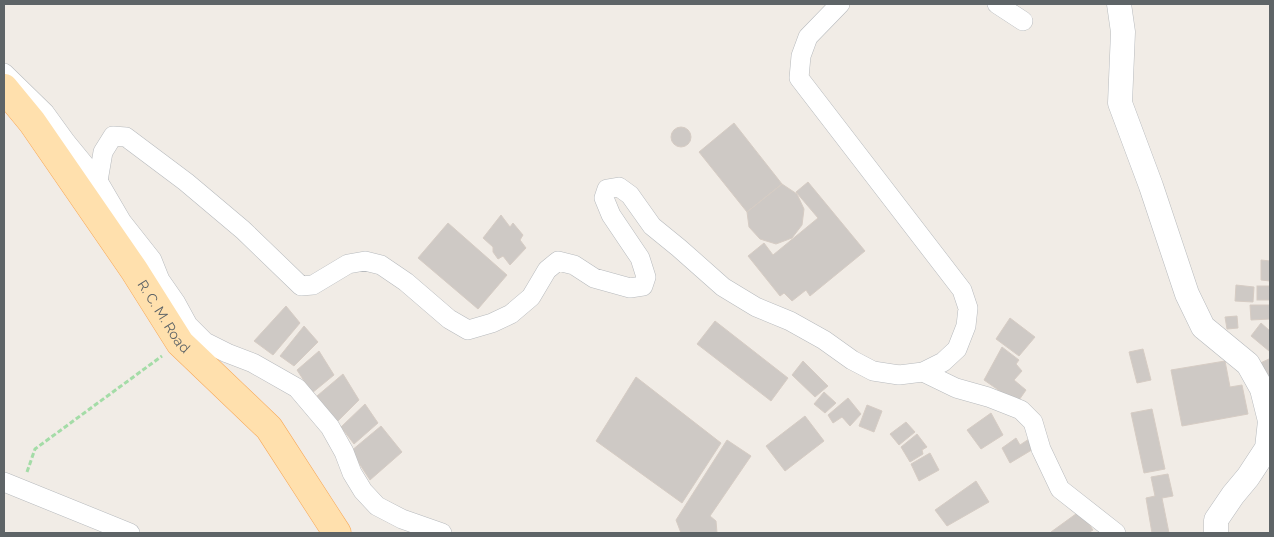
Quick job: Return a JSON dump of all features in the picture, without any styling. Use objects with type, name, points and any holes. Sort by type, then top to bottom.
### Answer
[{"type":"main road","name":"R. C. M. Road","points":[[4,88],[32,122],[134,270],[180,343],[269,428],[337,533]]},
{"type":"street","points":[[98,181],[103,152],[113,136],[126,137],[186,182],[243,230],[301,286],[313,285],[348,264],[365,261],[381,265],[406,282],[449,319],[468,330],[492,323],[511,314],[530,297],[547,270],[558,261],[574,266],[594,278],[630,288],[643,286],[646,276],[640,258],[611,215],[604,198],[607,189],[619,187],[630,195],[652,226],[722,287],[756,307],[790,320],[824,340],[852,360],[873,371],[899,374],[923,372],[943,362],[957,349],[966,326],[968,308],[962,290],[799,78],[801,56],[808,37],[840,4]]},
{"type":"street","points":[[997,4],[1023,21]]},
{"type":"street","points":[[1119,4],[1123,32],[1120,103],[1151,186],[1187,294],[1203,327],[1248,364],[1262,390],[1270,421],[1267,448],[1216,520],[1216,533]]},
{"type":"street","points":[[4,73],[45,113],[98,181],[122,222],[152,260],[160,280],[188,325],[205,342],[253,363],[297,388],[330,427],[362,491],[377,506],[402,519],[442,533]]},
{"type":"street","points":[[923,372],[956,388],[988,396],[1021,410],[1033,422],[1041,449],[1060,489],[1116,533]]},
{"type":"street","points":[[4,482],[130,533]]},
{"type":"path","points":[[22,489],[35,449],[180,343]]},
{"type":"building","points":[[734,123],[782,184],[747,212],[699,152]]},
{"type":"building","points":[[681,127],[688,130],[691,137],[688,144],[681,147],[674,144],[671,137],[674,130]]},
{"type":"building","points":[[808,182],[865,251],[810,296],[806,290],[792,301],[784,293],[780,296],[748,256],[764,243],[773,255],[818,218],[796,192]]},
{"type":"building","points":[[782,184],[797,194],[804,209],[802,225],[792,238],[776,244],[760,239],[749,227],[747,212]]},
{"type":"building","points":[[501,215],[510,227],[513,223],[523,235],[520,240],[526,248],[510,265],[503,256],[498,259],[493,252],[493,247],[483,238]]},
{"type":"building","points":[[448,223],[507,275],[478,309],[418,258]]},
{"type":"building","points":[[1261,260],[1270,261],[1270,281],[1261,280]]},
{"type":"building","points":[[1236,285],[1254,287],[1253,302],[1235,301]]},
{"type":"building","points":[[1257,286],[1270,286],[1270,300],[1257,300]]},
{"type":"building","points":[[1250,305],[1270,305],[1270,319],[1251,320]]},
{"type":"building","points":[[286,306],[300,323],[273,355],[254,341]]},
{"type":"building","points":[[1237,316],[1238,328],[1227,329],[1225,317]]},
{"type":"building","points":[[1010,318],[1035,337],[1019,356],[996,339]]},
{"type":"building","points":[[715,321],[788,378],[771,401],[697,344]]},
{"type":"building","points":[[1261,323],[1270,331],[1269,351],[1251,336]]},
{"type":"building","points":[[304,326],[318,342],[294,366],[280,356]]},
{"type":"building","points":[[1002,347],[1019,360],[1016,364],[1022,371],[1014,380],[1026,390],[1017,403],[984,380]]},
{"type":"building","points":[[1143,349],[1151,380],[1137,383],[1129,352]]},
{"type":"building","points":[[319,351],[334,375],[312,393],[297,370]]},
{"type":"building","points":[[1269,359],[1270,361],[1270,381],[1256,365]]},
{"type":"building","points":[[803,361],[828,386],[815,397],[792,375]]},
{"type":"building","points":[[1225,361],[1230,387],[1242,385],[1248,414],[1182,426],[1171,370]]},
{"type":"building","points":[[343,374],[359,400],[336,423],[317,396]]},
{"type":"building","points":[[636,377],[721,443],[682,503],[596,441]]},
{"type":"building","points":[[824,392],[836,403],[825,413],[814,404]]},
{"type":"building","points":[[848,398],[861,414],[850,426],[842,417],[833,423],[828,415]]},
{"type":"building","points":[[365,404],[378,423],[354,444],[341,427]]},
{"type":"building","points":[[867,405],[882,411],[874,432],[859,426]]},
{"type":"building","points":[[1152,409],[1165,469],[1144,473],[1131,413]]},
{"type":"building","points":[[991,413],[1003,435],[981,449],[967,430]]},
{"type":"building","points":[[805,416],[824,441],[785,471],[766,446]]},
{"type":"building","points":[[906,422],[915,432],[899,445],[890,434]]},
{"type":"building","points":[[381,426],[402,452],[370,480],[351,451]]},
{"type":"building","points":[[917,434],[927,447],[922,450],[923,454],[910,462],[901,447]]},
{"type":"building","points":[[1016,438],[1020,445],[1029,439],[1035,448],[1010,463],[1002,448]]},
{"type":"building","points":[[727,440],[751,456],[710,516],[716,521],[717,533],[681,533],[676,520]]},
{"type":"building","points":[[930,453],[939,470],[919,481],[911,464]]},
{"type":"building","points":[[1168,474],[1173,496],[1162,498],[1169,533],[1152,533],[1146,498],[1155,496],[1151,477]]},
{"type":"building","points":[[976,481],[989,502],[947,526],[935,510]]},
{"type":"building","points":[[1080,511],[1093,530],[1088,533],[1051,532]]}]
